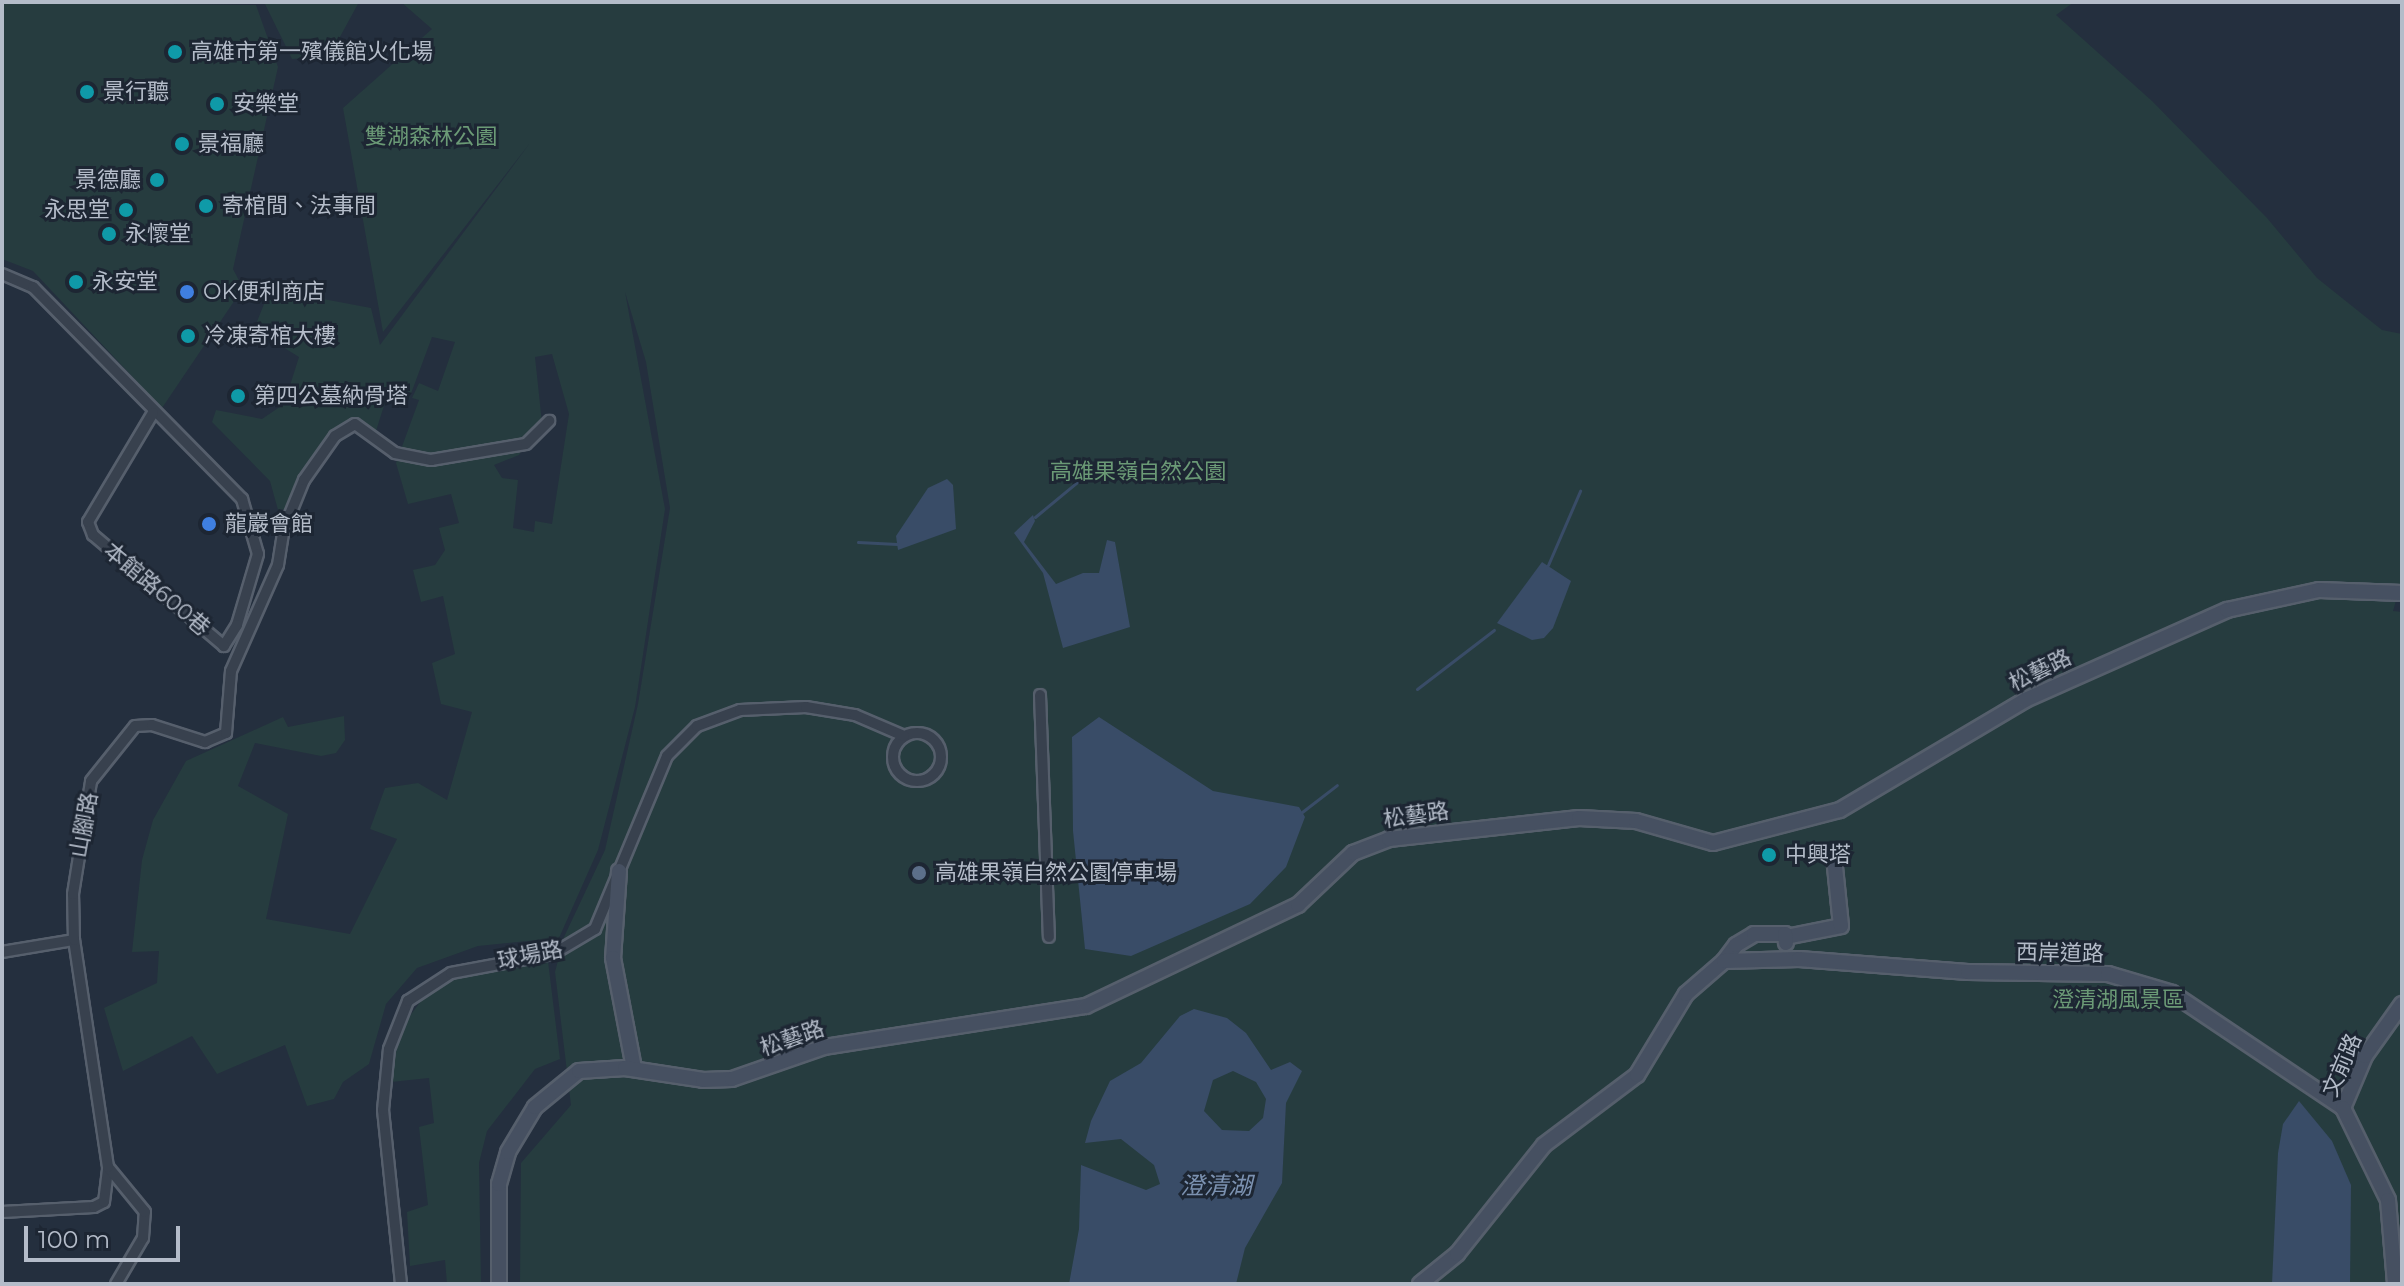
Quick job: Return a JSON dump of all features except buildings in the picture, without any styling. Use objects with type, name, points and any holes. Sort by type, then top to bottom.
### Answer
[{"type":"street","name":"本館路600巷","points":[[2,274],[33,287],[153,413],[242,499],[258,554],[237,625],[224,646],[93,535],[88,522],[153,413]]},
{"type":"street","name":"山腳路","points":[[108,1167],[74,940],[73,894],[91,781],[135,726],[152,725],[205,742],[226,733],[231,671],[278,565],[284,529],[304,480],[335,436],[355,424],[395,453],[431,460],[526,444],[549,421]]},
{"type":"street","name":"松藝路","points":[[499,1284],[499,1184],[508,1152],[535,1107],[556,1086],[579,1071],[634,1068],[682,1076],[732,1079],[824,1047],[1086,1006],[1298,905],[1353,853],[1389,839],[1579,818],[1636,821],[1713,843],[1840,810],[2025,700],[2227,610],[2319,590],[2402,593]]},
{"type":"street","points":[[1040,695],[1049,937]]},
{"type":"street","name":"球場路","points":[[401,1284],[383,1110],[384,1070],[403,1011],[420,990],[451,973],[553,954],[582,941],[595,929],[667,756],[680,739],[718,716],[773,706],[806,707],[855,715],[904,736],[926,734],[938,744],[939,767],[928,779],[904,778],[894,765],[893,749],[904,736]]},
{"type":"street","points":[[1420,1284],[1457,1254],[1544,1145],[1637,1075],[1686,994],[1750,935],[1786,937],[1841,926],[1834,857]]},
{"type":"street","points":[[619,871],[613,958],[634,1068]]},
{"type":"street","points":[[1786,937],[1788,959]]},
{"type":"street","points":[[2,952],[74,940]]},
{"type":"street","name":"西岸道路","points":[[1724,961],[1788,959],[1996,974],[2108,974],[2172,993],[2343,1108]]},
{"type":"street","name":"文前路","points":[[2395,1284],[2388,1200],[2343,1108],[2365,1056],[2402,1004]]},
{"type":"street","points":[[602,1068],[682,1076]]},
{"type":"street","points":[[2,1212],[94,1207],[104,1202],[108,1167]]},
{"type":"street","points":[[108,1167],[145,1212],[143,1238],[116,1284]]},
{"type":"green space","points":[[2,2],[256,5],[278,67],[233,269],[243,288],[162,408],[33,271],[2,259]]},
{"type":"green space","points":[[264,2],[359,2],[329,57],[292,59]]},
{"type":"green space","points":[[401,2],[2074,2],[2056,15],[2152,101],[2267,218],[2317,278],[2382,330],[2402,334],[2402,580],[2393,611],[2402,612],[2402,1284],[520,1284],[521,1163],[571,1105],[555,972],[564,937],[605,850],[638,704],[670,508],[646,362],[625,292],[665,509],[635,707],[598,850],[559,938],[478,946],[417,968],[386,1004],[369,1064],[343,1082],[334,1099],[307,1106],[285,1045],[217,1074],[192,1036],[123,1071],[104,1008],[157,983],[159,951],[132,952],[142,860],[153,820],[186,761],[283,717],[288,727],[344,716],[345,740],[336,753],[321,756],[255,743],[238,786],[288,814],[266,919],[350,934],[397,839],[370,829],[385,788],[418,783],[447,800],[472,712],[441,704],[432,663],[455,654],[443,596],[421,602],[413,570],[435,565],[445,550],[439,528],[459,523],[451,494],[408,504],[396,463],[419,400],[412,398],[419,383],[438,391],[455,342],[432,337],[409,399],[388,393],[376,431],[353,420],[330,432],[286,509],[278,510],[270,481],[212,422],[216,410],[262,419],[284,404],[299,357],[254,329],[270,289],[371,308],[380,345],[530,143],[383,332],[343,108],[432,29]],"holes":[[[552,354],[569,414],[552,524],[535,521],[534,532],[513,528],[518,480],[502,478],[494,465],[519,455],[525,445],[441,459],[443,465],[440,458],[530,440],[542,423],[535,357]]]},
{"type":"green space","points":[[548,961],[560,1059],[535,1069],[487,1131],[479,1163],[481,1284],[447,1284],[445,1260],[410,1266],[407,1212],[428,1205],[419,1127],[434,1123],[429,1078],[391,1082],[400,1029],[427,993],[459,977]]},
{"type":"water","points":[[947,479],[953,485],[956,529],[898,550],[896,536],[928,488]]},
{"type":"water","points":[[1033,515],[1035,521],[1024,542],[1056,584],[1083,573],[1099,573],[1107,540],[1115,542],[1130,627],[1063,648],[1043,573],[1014,533]]},
{"type":"water","points":[[1542,562],[1571,581],[1553,628],[1544,638],[1532,640],[1497,623]]},
{"type":"water","points":[[1099,717],[1213,791],[1299,807],[1305,817],[1286,867],[1250,904],[1131,956],[1085,949],[1073,831],[1072,737]]},
{"type":"water","name":"澄清湖","points":[[1194,1009],[1227,1018],[1246,1033],[1271,1070],[1290,1062],[1302,1071],[1286,1103],[1282,1183],[1245,1248],[1236,1284],[1069,1284],[1079,1229],[1081,1165],[1146,1190],[1160,1184],[1154,1165],[1121,1139],[1085,1143],[1091,1121],[1110,1081],[1141,1063],[1180,1016]],"holes":[[[1233,1071],[1256,1082],[1266,1099],[1263,1118],[1249,1131],[1222,1130],[1204,1111],[1213,1080]]]},
{"type":"water","points":[[2299,1101],[2332,1141],[2351,1185],[2350,1284],[2272,1284],[2278,1153],[2283,1124]]},
{"type":"waterway","points":[[1035,517],[1082,478]]},
{"type":"waterway","points":[[1548,565],[1580,491]]},
{"type":"waterway","points":[[858,542],[897,544]]},
{"type":"waterway","points":[[1417,689],[1494,630]]},
{"type":"waterway","points":[[1302,812],[1337,785]]},
{"type":"place","name":"高雄市第一殯儀館火化場","points":[[175,52]]},
{"type":"place","name":"景行聽","points":[[87,92]]},
{"type":"place","name":"安樂堂","points":[[217,104]]},
{"type":"place","name":"景福廳","points":[[182,144]]},
{"type":"place","name":"景德廳","points":[[157,180]]},
{"type":"place","name":"寄棺間、法事間","points":[[206,206]]},
{"type":"place","name":"永思堂","points":[[126,210]]},
{"type":"place","name":"永懷堂","points":[[109,234]]},
{"type":"place","name":"永安堂","points":[[76,282]]},
{"type":"place","name":"OK便利商店","points":[[187,292]]},
{"type":"place","name":"冷凍寄棺大樓","points":[[188,336]]},
{"type":"place","name":"第四公墓納骨塔","points":[[238,396]]},
{"type":"place","name":"龍巖會館","points":[[209,524]]},
{"type":"place","name":"中興塔","points":[[1769,855]]},
{"type":"place","name":"高雄果嶺自然公園停車場","points":[[919,873]]},
{"type":"park label","name":"雙湖森林公園","points":[[431,137]]},
{"type":"park label","name":"高雄果嶺自然公園","points":[[1138,472]]},
{"type":"park label","name":"澄清湖風景區","points":[[2118,1000]]}]
